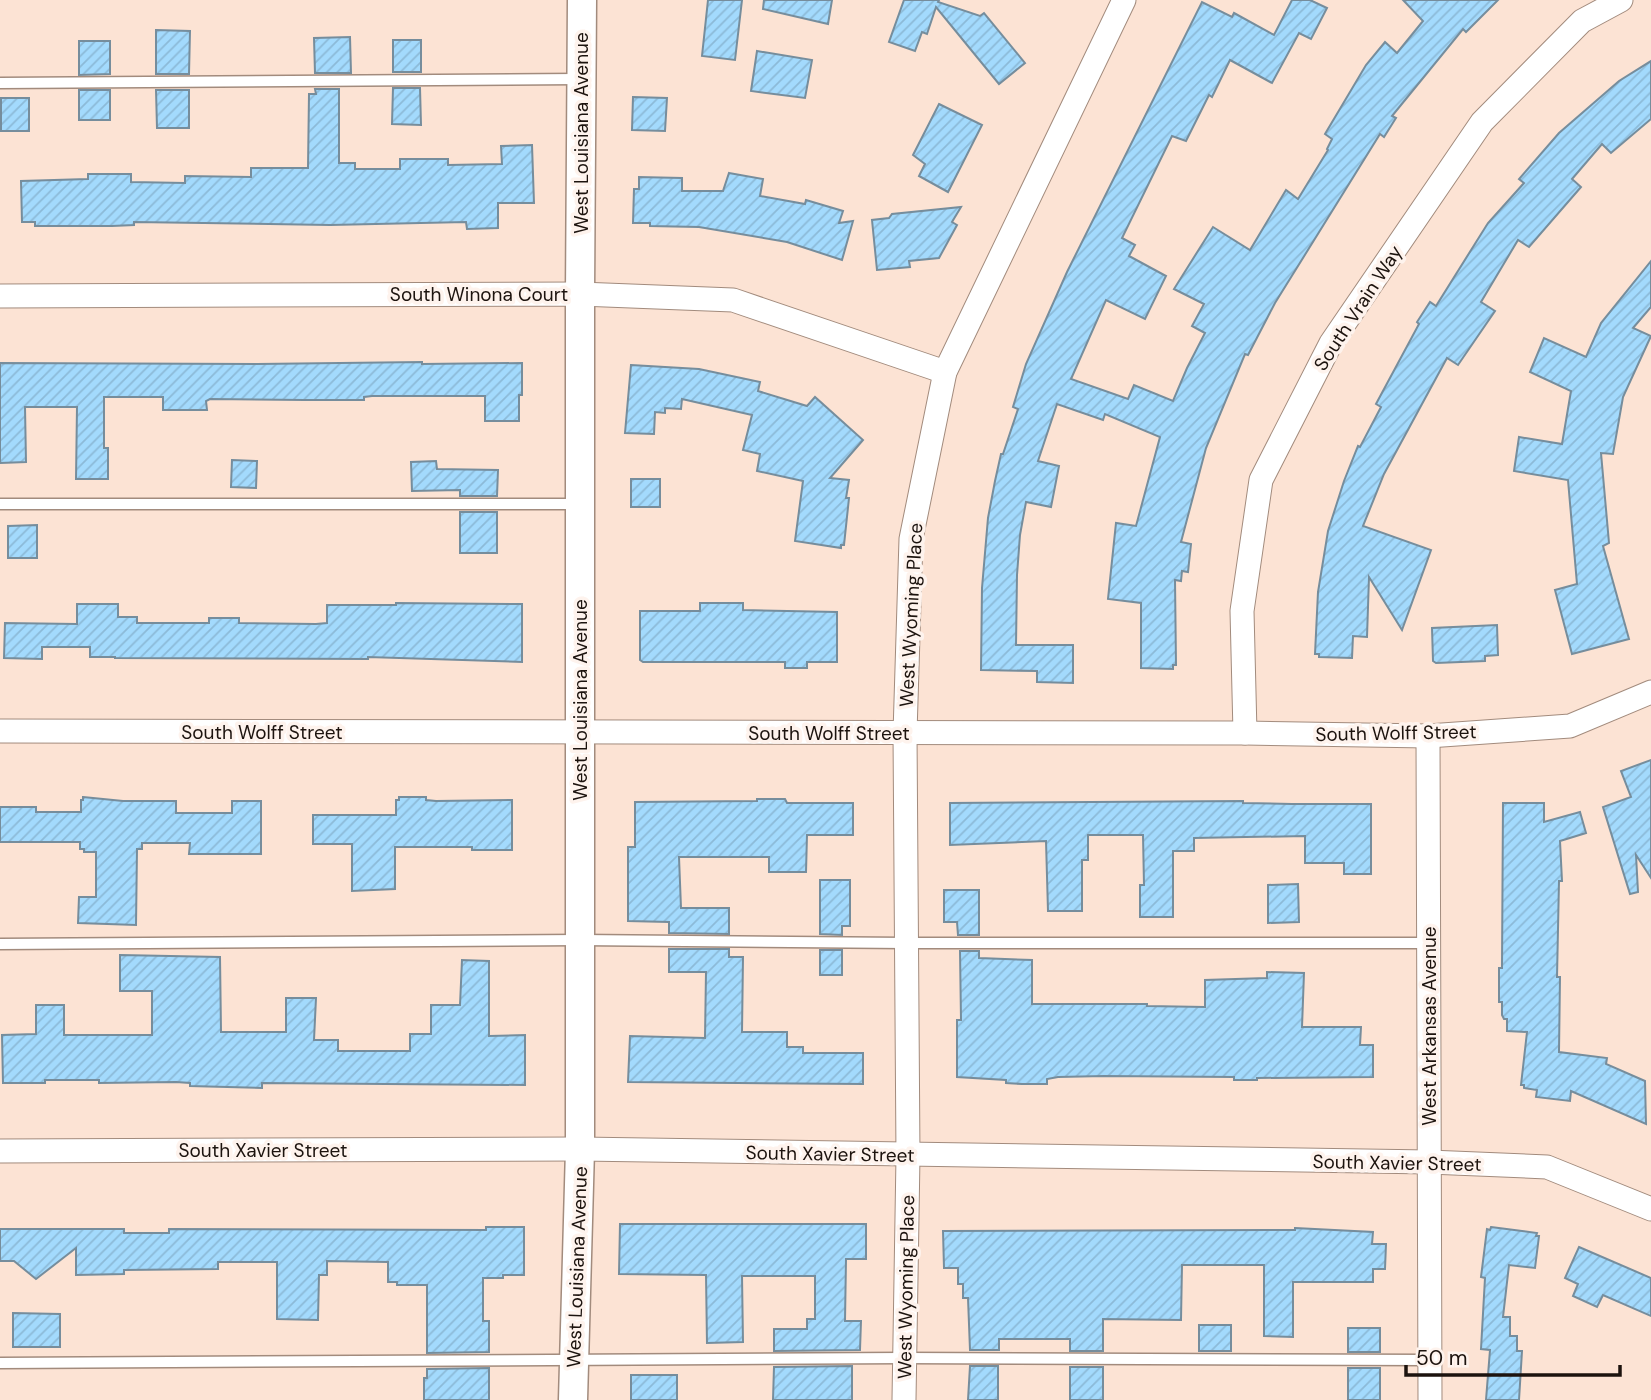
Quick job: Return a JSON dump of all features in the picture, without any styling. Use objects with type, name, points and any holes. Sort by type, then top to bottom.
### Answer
[{"type":"street","name":"West Louisiana Avenue","points":[[573,1400],[580,1149],[582,0]]},
{"type":"street","name":"South Vrain Way","points":[[1245,733],[1242,611],[1261,480],[1325,355],[1482,122],[1582,21],[1621,0]]},
{"type":"street","name":"West Wyoming Place","points":[[904,1400],[908,1156],[905,733],[911,539],[945,372],[1121,1]]},
{"type":"street","name":"South Winona Court","points":[[0,296],[580,294],[733,300],[945,372]]},
{"type":"street","name":"South Wolff Street","points":[[0,731],[1245,733],[1428,736],[1570,726],[1651,692]]},
{"type":"street","name":"West Arkansas Avenue","points":[[1428,736],[1430,1400]]},
{"type":"street","name":"South Xavier Street","points":[[0,1151],[580,1149],[1429,1162],[1547,1167],[1651,1209]]},
{"type":"lane","points":[[0,83],[582,79]]},
{"type":"lane","points":[[0,504],[580,504]]},
{"type":"lane","points":[[0,944],[580,940],[1429,943]]},
{"type":"lane","points":[[0,1363],[905,1358],[1430,1360]]},
{"type":"building","points":[[708,0],[742,0],[735,60],[702,56]]},
{"type":"building","points":[[764,0],[832,0],[828,24],[763,9]]},
{"type":"building","points":[[904,0],[939,0],[938,2],[980,16],[984,13],[1025,63],[999,84],[936,7],[927,34],[922,32],[915,51],[889,42]]},
{"type":"building","points":[[1292,0],[1310,0],[1327,8],[1311,39],[1299,33],[1272,83],[1230,60],[1186,141],[1172,136],[1122,238],[1135,245],[1129,256],[1166,276],[1145,319],[1106,300],[1071,379],[1128,399],[1134,385],[1173,401],[1205,333],[1192,326],[1204,304],[1174,289],[1213,227],[1250,250],[1286,190],[1298,199],[1328,150],[1332,139],[1325,134],[1366,65],[1385,42],[1397,53],[1423,21],[1403,0],[1498,0],[1466,32],[1463,29],[1392,116],[1396,118],[1384,137],[1380,134],[1275,303],[1248,355],[1245,354],[1206,448],[1181,542],[1191,544],[1188,572],[1182,571],[1181,581],[1175,580],[1176,665],[1173,665],[1173,669],[1141,668],[1141,603],[1108,599],[1116,523],[1136,526],[1160,437],[1105,414],[1103,420],[1057,404],[1038,461],[1059,466],[1051,507],[1026,502],[1020,535],[1016,645],[1073,645],[1073,683],[1037,682],[1037,671],[981,670],[982,588],[988,518],[995,481],[1001,454],[1018,409],[1013,407],[1026,364],[1067,272],[1202,2],[1232,17],[1234,13],[1274,35]]},
{"type":"building","points":[[156,30],[190,31],[189,74],[156,74]]},
{"type":"building","points":[[350,37],[351,73],[315,73],[314,38]]},
{"type":"building","points":[[393,40],[421,40],[421,72],[393,72]]},
{"type":"building","points":[[79,41],[110,41],[110,74],[79,75]]},
{"type":"building","points":[[757,51],[812,60],[805,98],[751,91]]},
{"type":"building","points":[[1651,61],[1651,119],[1611,153],[1602,144],[1572,179],[1581,187],[1529,247],[1518,240],[1481,302],[1495,311],[1458,365],[1447,358],[1384,474],[1363,526],[1431,550],[1402,630],[1369,577],[1367,637],[1353,636],[1352,658],[1319,657],[1319,654],[1315,654],[1318,592],[1328,531],[1358,446],[1360,447],[1381,407],[1376,404],[1419,324],[1417,322],[1430,302],[1436,306],[1488,223],[1524,183],[1519,179],[1559,133],[1619,81]]},
{"type":"building","points":[[393,88],[420,88],[421,125],[392,124]]},
{"type":"building","points":[[315,89],[339,89],[339,163],[355,163],[355,169],[400,169],[400,159],[448,159],[448,165],[502,164],[501,146],[532,145],[534,203],[498,203],[498,228],[467,229],[466,222],[330,225],[134,222],[134,225],[112,226],[35,226],[35,222],[22,222],[21,181],[88,179],[88,174],[131,174],[131,182],[185,183],[185,176],[251,177],[251,168],[308,168],[309,94],[316,94]]},
{"type":"building","points":[[79,90],[110,90],[110,120],[79,120]]},
{"type":"building","points":[[156,90],[189,90],[189,128],[157,128]]},
{"type":"building","points":[[633,97],[667,98],[665,131],[632,130]]},
{"type":"building","points":[[1,98],[29,98],[29,131],[1,131]]},
{"type":"building","points":[[939,104],[982,125],[948,192],[919,176],[925,164],[913,155]]},
{"type":"building","points":[[729,173],[763,179],[760,196],[805,204],[806,200],[843,211],[839,223],[853,221],[842,260],[787,242],[699,227],[633,223],[634,189],[639,189],[639,177],[682,178],[682,191],[723,191]]},
{"type":"building","points":[[961,207],[952,222],[957,225],[939,258],[909,261],[910,267],[877,270],[872,220],[889,218],[892,214]]},
{"type":"building","points":[[1651,261],[1651,307],[1633,328],[1651,336],[1623,397],[1613,454],[1601,453],[1609,543],[1603,546],[1629,639],[1572,654],[1555,590],[1577,584],[1568,480],[1514,471],[1519,437],[1562,444],[1571,391],[1530,372],[1544,338],[1586,357],[1601,323]]},
{"type":"building","points":[[0,363],[522,363],[519,421],[485,421],[485,396],[372,396],[364,397],[364,400],[210,399],[206,401],[207,410],[163,410],[163,397],[104,397],[104,448],[108,448],[108,479],[76,479],[77,407],[25,407],[26,462],[0,463]]},
{"type":"building","points":[[631,365],[699,369],[760,382],[758,391],[807,406],[815,397],[863,440],[830,478],[849,480],[844,545],[841,545],[841,548],[795,541],[803,481],[757,471],[760,454],[743,450],[752,415],[682,399],[681,409],[665,408],[665,413],[655,412],[654,434],[625,433]]},
{"type":"building","points":[[232,460],[257,461],[256,488],[231,487]]},
{"type":"building","points":[[436,461],[437,469],[498,470],[497,496],[460,496],[460,490],[412,491],[411,462]]},
{"type":"building","points":[[631,479],[660,479],[660,507],[631,507]]},
{"type":"building","points":[[460,512],[497,512],[497,553],[460,553]]},
{"type":"building","points":[[37,525],[37,558],[8,558],[8,526]]},
{"type":"building","points":[[700,603],[743,603],[743,610],[837,612],[837,662],[807,662],[807,668],[785,668],[785,662],[640,660],[640,611],[700,611]]},
{"type":"building","points":[[77,604],[118,604],[118,617],[137,617],[137,623],[209,623],[209,618],[239,618],[239,623],[316,624],[327,623],[327,605],[522,604],[522,662],[368,657],[115,658],[90,657],[90,647],[42,647],[42,659],[4,658],[5,623],[77,624]]},
{"type":"building","points":[[1497,625],[1498,655],[1485,656],[1485,661],[1433,661],[1432,628]]},
{"type":"building","points":[[1651,760],[1651,878],[1636,855],[1638,892],[1630,894],[1603,807],[1631,797],[1621,771]]},
{"type":"building","points":[[83,797],[123,801],[176,801],[176,813],[232,813],[232,801],[261,801],[261,854],[189,854],[190,843],[142,843],[142,849],[137,849],[136,925],[78,923],[79,897],[96,897],[96,852],[84,852],[84,849],[80,849],[80,842],[0,842],[0,807],[36,807],[36,812],[81,812]]},
{"type":"building","points":[[399,797],[426,797],[426,800],[436,801],[512,800],[512,850],[395,847],[395,889],[352,891],[352,844],[313,844],[313,815],[396,815],[396,800],[399,800]]},
{"type":"building","points":[[785,799],[787,803],[853,803],[853,835],[807,835],[806,872],[769,872],[769,857],[679,857],[681,908],[729,908],[729,934],[669,933],[669,922],[628,921],[628,847],[635,847],[635,802]]},
{"type":"building","points":[[1243,801],[1371,804],[1371,874],[1344,874],[1344,863],[1305,863],[1305,836],[1194,838],[1194,851],[1173,851],[1173,917],[1140,917],[1140,885],[1144,885],[1143,835],[1088,835],[1088,860],[1082,860],[1082,911],[1048,911],[1046,841],[950,845],[950,803]]},
{"type":"building","points":[[1503,803],[1544,803],[1544,822],[1580,812],[1586,833],[1560,841],[1562,881],[1559,881],[1557,977],[1560,977],[1559,1052],[1607,1058],[1606,1064],[1645,1081],[1646,1124],[1571,1091],[1570,1101],[1536,1097],[1537,1090],[1521,1085],[1527,1032],[1507,1031],[1507,1019],[1502,1015],[1502,1002],[1499,1002],[1499,968],[1502,968]]},
{"type":"building","points":[[820,880],[850,880],[850,926],[842,926],[842,935],[820,934]]},
{"type":"building","points":[[1298,884],[1299,922],[1268,923],[1268,885]]},
{"type":"building","points":[[944,890],[979,890],[979,935],[958,935],[957,922],[944,922]]},
{"type":"building","points":[[669,949],[729,949],[729,957],[743,957],[742,1032],[787,1032],[787,1047],[803,1047],[803,1053],[863,1053],[863,1084],[628,1082],[630,1036],[705,1038],[706,972],[669,972]]},
{"type":"building","points":[[820,950],[842,950],[842,975],[820,975]]},
{"type":"building","points":[[960,951],[979,951],[979,958],[1032,960],[1032,1004],[1205,1007],[1205,980],[1267,978],[1267,972],[1304,973],[1302,1027],[1361,1027],[1360,1045],[1373,1045],[1373,1077],[1234,1080],[1234,1077],[1104,1076],[1058,1077],[1047,1079],[1047,1084],[1022,1084],[1006,1083],[1006,1080],[957,1077],[957,1020],[961,1020]]},
{"type":"building","points":[[120,955],[220,957],[221,1032],[286,1032],[286,998],[316,998],[314,1040],[338,1040],[338,1051],[410,1051],[410,1034],[431,1034],[431,1005],[460,1005],[462,960],[489,961],[489,1036],[525,1035],[525,1085],[262,1083],[262,1088],[190,1086],[190,1083],[176,1082],[99,1083],[99,1080],[3,1083],[2,1035],[36,1034],[36,1005],[64,1005],[64,1035],[152,1035],[152,991],[120,991]]},
{"type":"building","points":[[620,1224],[866,1224],[866,1259],[846,1259],[845,1321],[861,1321],[860,1350],[774,1351],[774,1329],[807,1329],[807,1319],[815,1319],[815,1276],[742,1276],[743,1342],[707,1343],[706,1275],[619,1274]]},
{"type":"building","points":[[486,1227],[524,1227],[524,1275],[483,1278],[483,1321],[489,1321],[489,1352],[427,1353],[427,1285],[397,1285],[397,1282],[388,1282],[388,1262],[327,1261],[327,1275],[319,1275],[318,1320],[277,1319],[277,1262],[218,1262],[218,1269],[124,1270],[124,1274],[76,1275],[76,1248],[36,1279],[14,1261],[0,1261],[0,1229],[124,1229],[124,1233],[169,1233],[169,1229],[486,1230]]},
{"type":"building","points":[[1491,1227],[1537,1233],[1536,1236],[1539,1236],[1535,1268],[1509,1265],[1503,1317],[1510,1317],[1510,1336],[1517,1336],[1517,1351],[1522,1351],[1519,1400],[1486,1400],[1490,1350],[1481,1349],[1485,1278],[1481,1277],[1487,1229],[1490,1230]]},
{"type":"building","points":[[1295,1228],[1373,1232],[1372,1244],[1386,1244],[1385,1269],[1373,1269],[1373,1282],[1293,1282],[1293,1337],[1264,1336],[1264,1265],[1182,1265],[1181,1320],[1103,1319],[1103,1351],[1070,1351],[1070,1339],[999,1339],[999,1350],[970,1350],[968,1298],[963,1298],[963,1284],[958,1284],[958,1268],[944,1268],[943,1231]]},
{"type":"building","points":[[1579,1247],[1651,1278],[1651,1316],[1603,1295],[1597,1307],[1573,1296],[1578,1284],[1565,1278]]},
{"type":"building","points":[[13,1313],[60,1314],[60,1347],[13,1347]]},
{"type":"building","points":[[1199,1325],[1231,1325],[1231,1351],[1199,1351]]},
{"type":"building","points":[[1348,1328],[1380,1328],[1380,1352],[1348,1352]]},
{"type":"building","points":[[852,1366],[852,1400],[773,1400],[774,1367]]},
{"type":"building","points":[[970,1366],[998,1366],[998,1400],[968,1400]]},
{"type":"building","points":[[1070,1367],[1103,1367],[1103,1400],[1070,1400]]},
{"type":"building","points":[[489,1368],[489,1400],[424,1400],[424,1378],[427,1378],[427,1369]]},
{"type":"building","points":[[1348,1368],[1380,1368],[1380,1400],[1348,1400]]},
{"type":"building","points":[[631,1375],[677,1375],[677,1400],[631,1400]]}]
